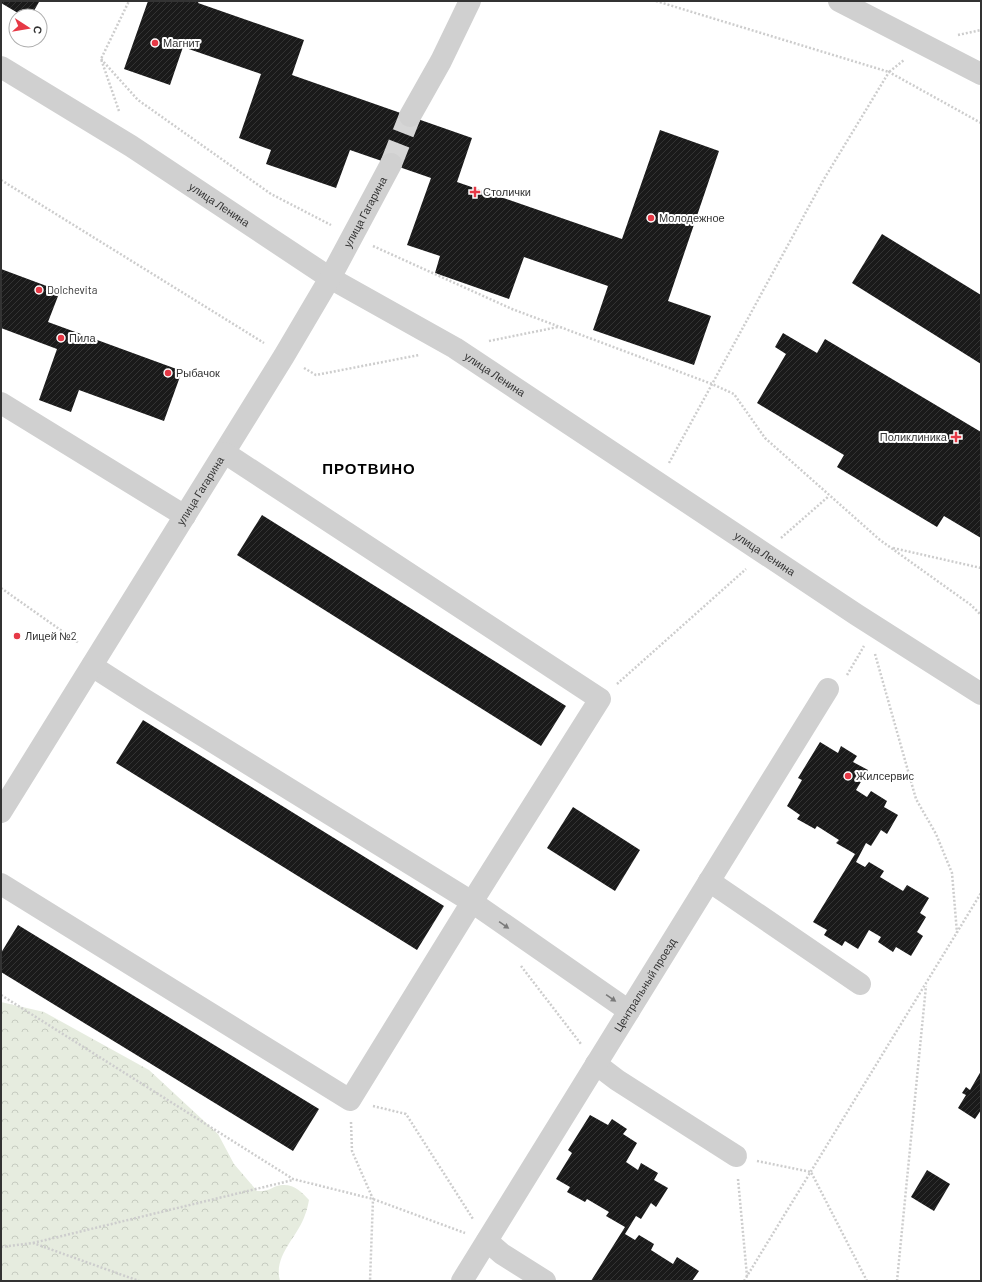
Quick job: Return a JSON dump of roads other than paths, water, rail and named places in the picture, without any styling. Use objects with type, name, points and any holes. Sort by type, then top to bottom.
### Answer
[{"type":"street","points":[[410,116],[441,61],[470,1]]},
{"type":"street","points":[[839,1],[981,74]]},
{"type":"street","name":"улица Ленина","points":[[1,67],[131,146],[330,278],[455,348],[857,615],[981,694]]},
{"type":"street","name":"улица Гагарина","points":[[1,812],[284,356],[330,278],[391,164]]},
{"type":"street","points":[[1,402],[185,516]]},
{"type":"street","points":[[1,884],[350,1100],[472,902],[600,699],[225,453]]},
{"type":"street","points":[[95,661],[142,698],[472,902],[629,1011]]},
{"type":"street","name":"Центральный проезд","points":[[462,1281],[828,689]]},
{"type":"street","points":[[709,881],[860,984]]},
{"type":"street","points":[[596,1064],[617,1080],[736,1156]]},
{"type":"street","points":[[487,1241],[502,1254],[545,1281]]},
{"type":"tunnel","points":[[391,164],[410,116]]},
{"type":"place","name":"Магнит","points":[[155,43]]},
{"type":"place","name":"Столички","points":[[475,192]]},
{"type":"place","name":"Молодежное","points":[[651,218]]},
{"type":"place","name":"Dolchevita","points":[[39,290]]},
{"type":"place","name":"Пила","points":[[61,338]]},
{"type":"place","name":"Рыбачок","points":[[168,373]]},
{"type":"place","name":"Поликлиника","points":[[956,437]]},
{"type":"place","name":"Лицей №2","points":[[17,636]]},
{"type":"place","name":"Жилсервис","points":[[848,776]]},
{"type":"district","name":"ПРОТВИНО","points":[[369,469]]}]
